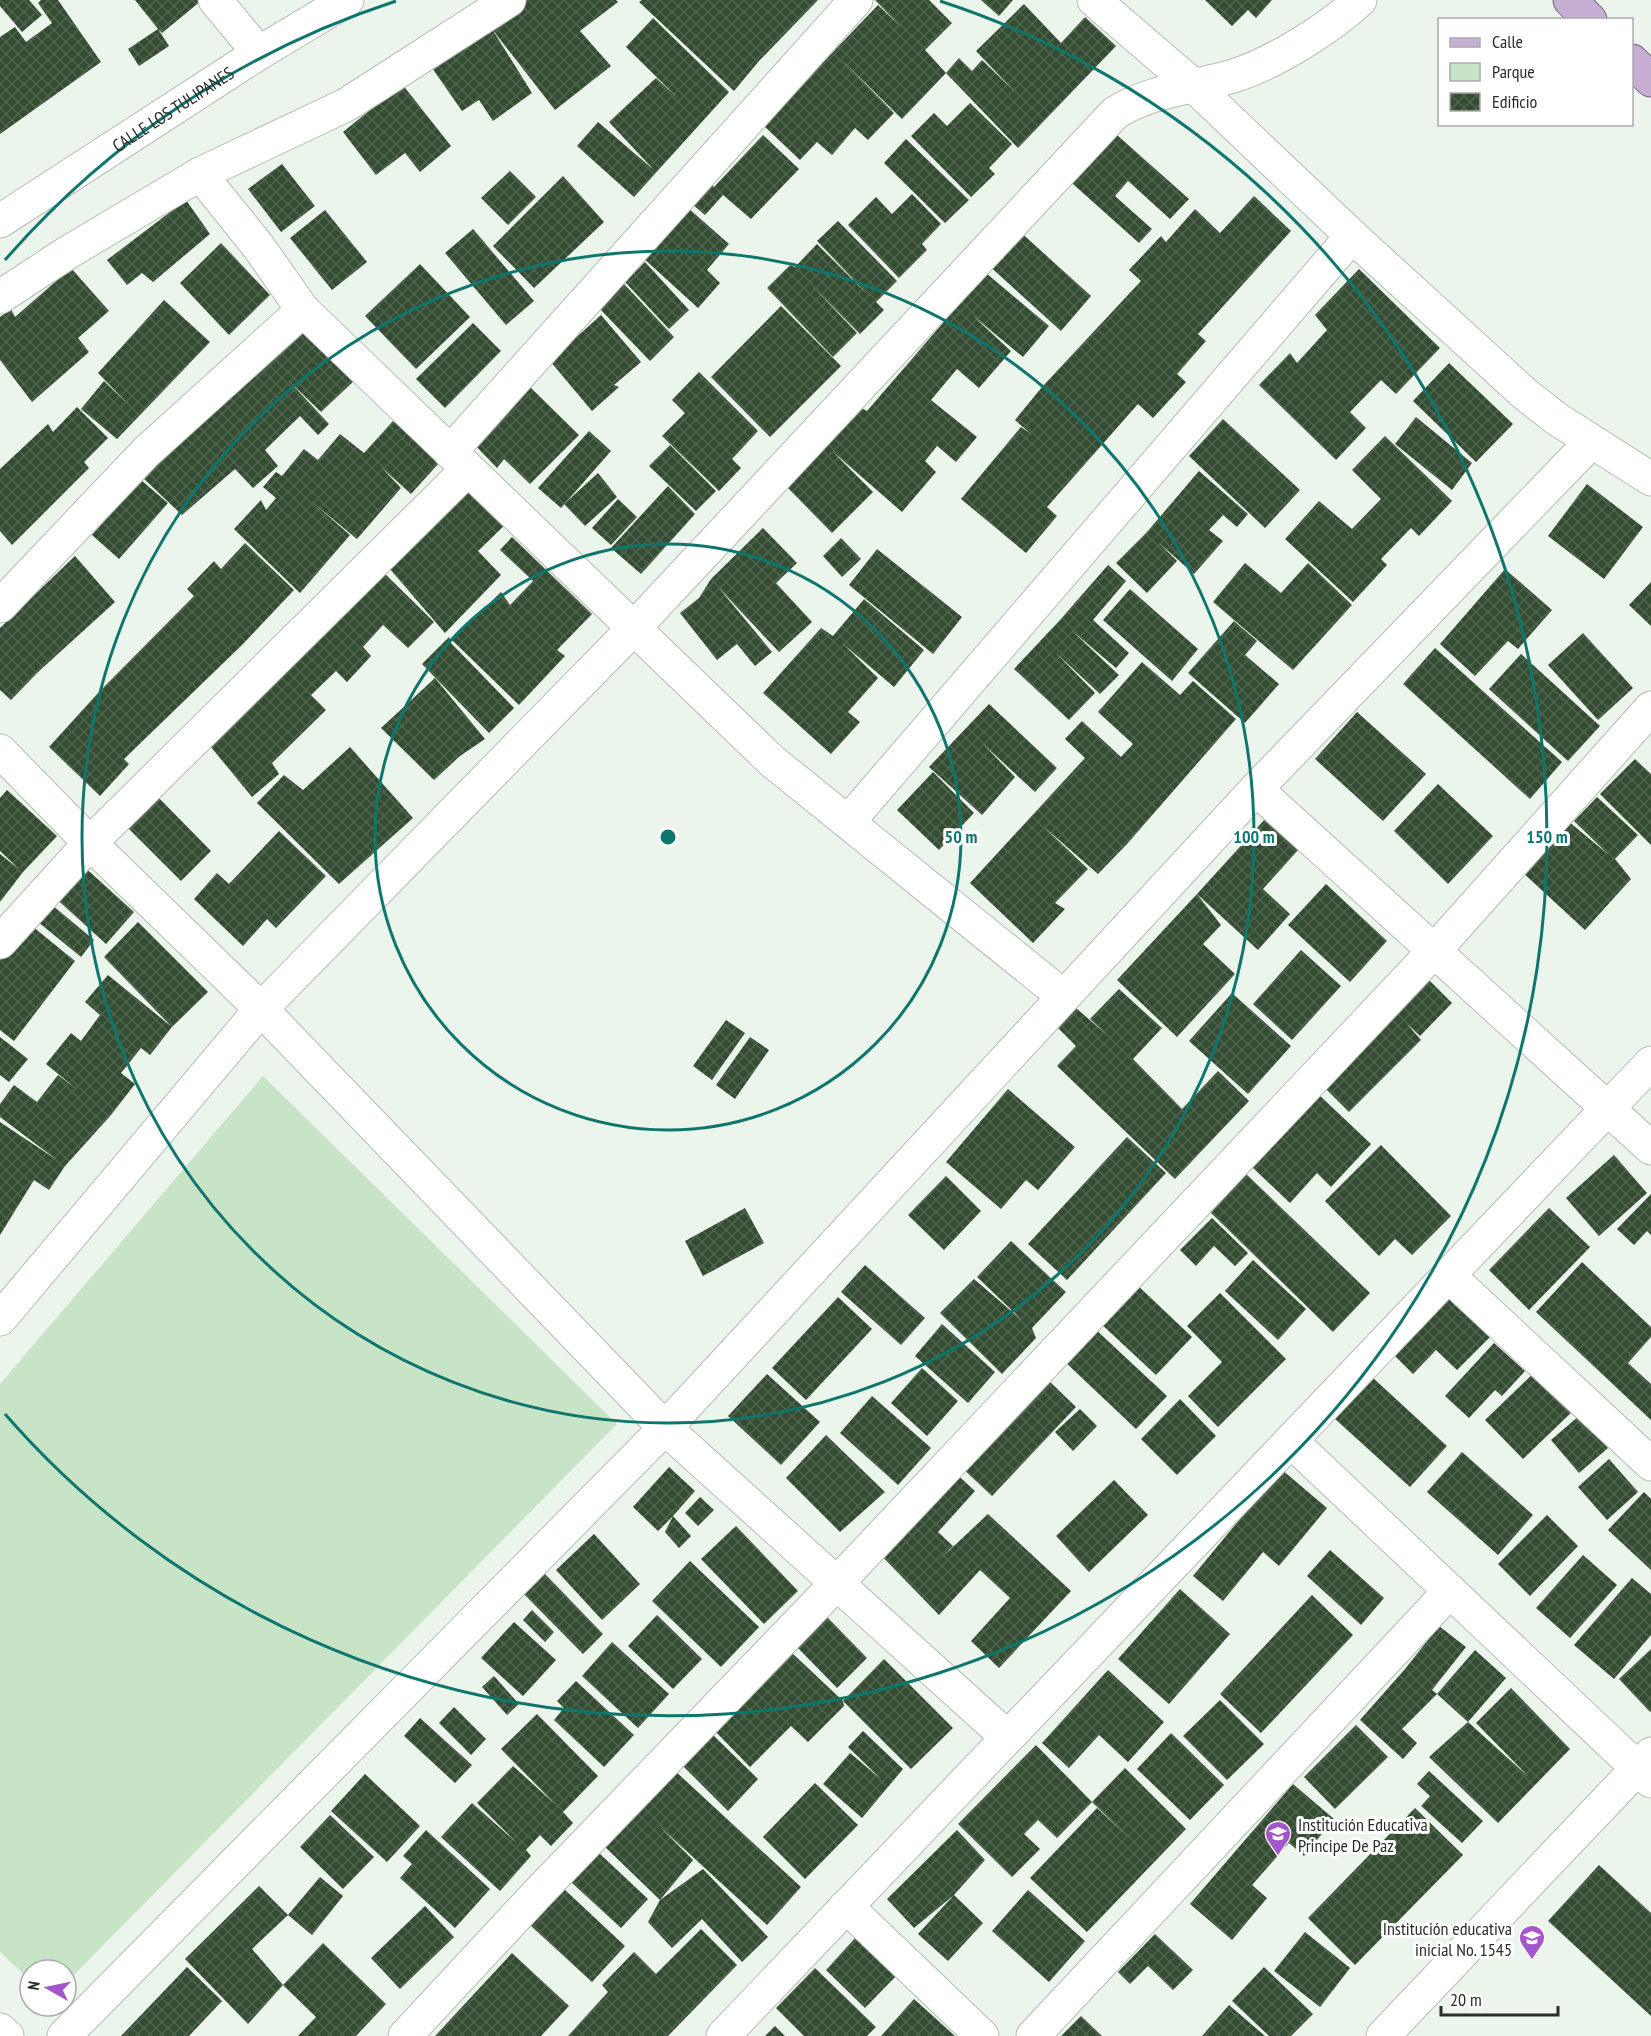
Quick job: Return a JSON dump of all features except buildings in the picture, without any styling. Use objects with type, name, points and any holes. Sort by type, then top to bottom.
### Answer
[{"type":"main road","points":[[1570,0],[1588,18]]},
{"type":"main road","points":[[1633,61],[1651,80]]},
{"type":"street","points":[[215,0],[259,53]]},
{"type":"street","name":"CALLE LOS TULIPANES","points":[[5,207],[347,0]]},
{"type":"street","points":[[0,297],[67,253],[200,174],[346,105],[509,0]]},
{"type":"street","points":[[0,942],[90,843],[459,461],[856,0]]},
{"type":"street","points":[[1094,0],[1194,86],[1352,236],[1525,394],[1591,442],[1651,479]]},
{"type":"street","points":[[0,1319],[261,1009],[634,628],[1114,112],[1131,102],[1152,95],[1234,76],[1269,61],[1315,33],[1360,0]]},
{"type":"street","points":[[200,174],[258,246],[303,310],[772,761],[1063,996]]},
{"type":"street","points":[[848,822],[1352,236]]},
{"type":"street","points":[[0,606],[146,452],[303,310]]},
{"type":"street","points":[[64,2036],[665,1428],[1256,789],[1591,442]]},
{"type":"street","points":[[405,2036],[537,1893],[837,1583],[1434,951],[1651,708]]},
{"type":"street","points":[[0,751],[90,843],[261,1009],[665,1428],[1007,1737]]},
{"type":"street","points":[[1256,789],[1651,1148]]},
{"type":"street","points":[[723,2036],[1651,1063]]},
{"type":"street","points":[[1449,1276],[1651,1464]]},
{"type":"street","points":[[1291,1441],[1450,1591],[1647,1767],[1383,2036]]},
{"type":"street","points":[[1033,2036],[1450,1591]]},
{"type":"street","points":[[846,1906],[982,2036]]},
{"type":"street","points":[[0,2030],[7,2036]]},
{"type":"green space","points":[[263,1076],[617,1424],[78,1971],[78,1958],[18,1958],[18,1969],[0,1952],[0,1384]]},
{"type":"place","name":"Institución Educativa Principe De Paz","points":[[1278,1857]]},
{"type":"place","name":"Institución educativa inicial No. 1545","points":[[1532,1961]]}]
